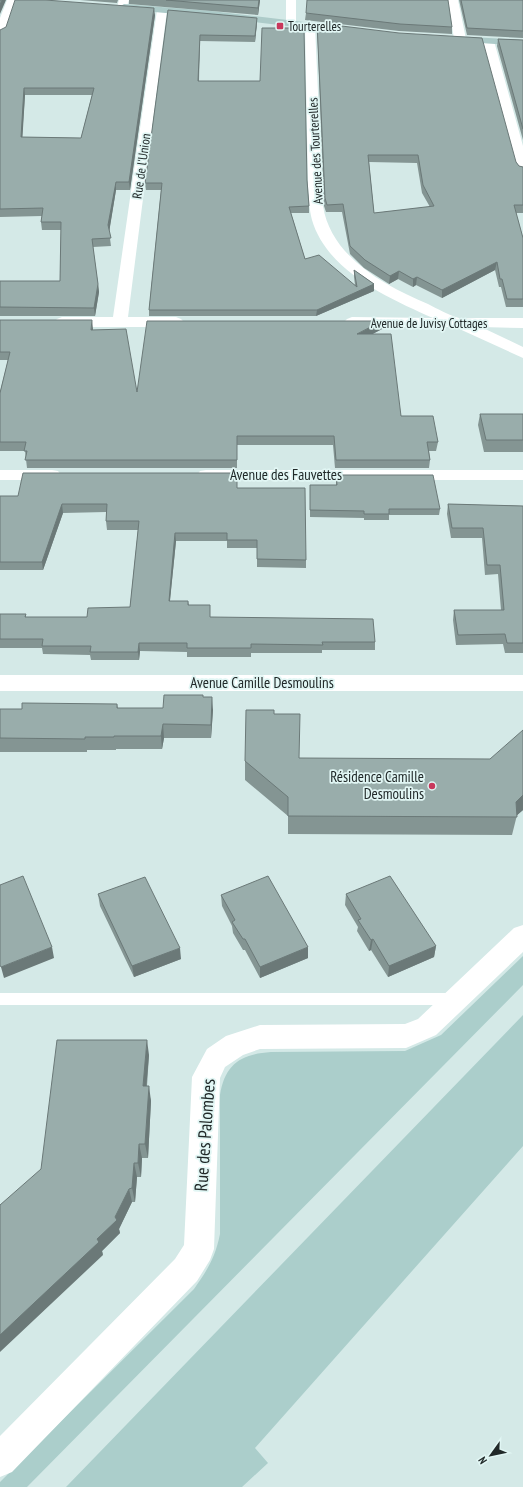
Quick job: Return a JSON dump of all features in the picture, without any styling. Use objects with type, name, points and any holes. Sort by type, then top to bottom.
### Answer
[{"type":"main road","points":[[13,0],[22,0]]},
{"type":"main road","points":[[120,5],[356,31]]},
{"type":"main road","points":[[440,38],[523,43]]},
{"type":"street","points":[[0,33],[13,0]]},
{"type":"street","points":[[291,0],[291,23]]},
{"type":"street","points":[[452,0],[460,39]]},
{"type":"street","name":"Rue de l'Union","points":[[120,322],[162,10]]},
{"type":"street","name":"Avenue des Tourterelles","points":[[310,25],[317,208],[321,225],[332,245],[350,264],[371,280],[395,295],[523,353]]},
{"type":"street","points":[[488,41],[523,169]]},
{"type":"street","points":[[48,322],[190,322]]},
{"type":"street","name":"Avenue de Juvisy Cottages","points":[[339,322],[523,322]]},
{"type":"street","points":[[0,475],[70,475]]},
{"type":"street","name":"Avenue des Fauvettes","points":[[188,475],[523,475]]},
{"type":"street","name":"Avenue Camille Desmoulins","points":[[0,683],[523,683]]},
{"type":"street","name":"Rue des Palombes","points":[[0,1460],[186,1270],[199,1249],[206,1077],[216,1058],[235,1045],[260,1037],[406,1036],[426,1026],[457,999],[523,936]]},
{"type":"lane","points":[[0,999],[457,999]]},
{"type":"shaded area","points":[[523,956],[523,985],[27,1487],[0,1487],[0,1482],[194,1289],[207,1269],[216,1250],[220,1234],[220,1095],[222,1084],[230,1068],[243,1058],[260,1053],[405,1051],[441,1035]]},
{"type":"shaded area","points":[[523,1015],[523,1146],[255,1448],[268,1463],[242,1487],[66,1487]]},
{"type":"building","points":[[15,0],[45,0],[154,8],[129,182],[116,182],[108,225],[111,238],[92,239],[98,284],[94,308],[0,307],[0,281],[60,281],[61,222],[41,222],[43,208],[0,209],[0,30],[6,27]],"holes":[[[24,88],[94,88],[81,138],[21,137]]]},
{"type":"building","points":[[166,0],[259,0],[258,8]]},
{"type":"building","points":[[307,0],[448,0],[452,27],[400,24],[306,13]]},
{"type":"building","points":[[461,0],[523,0],[523,31],[467,28]]},
{"type":"building","points":[[168,10],[257,18],[255,36],[200,35],[198,81],[260,81],[262,28],[304,28],[307,180],[309,206],[289,207],[305,259],[319,255],[357,287],[354,270],[374,284],[317,310],[149,310],[162,183],[145,183]]},
{"type":"building","points":[[317,23],[399,33],[482,38],[516,162],[519,166],[523,167],[523,205],[514,205],[523,238],[523,299],[507,299],[502,279],[500,279],[497,262],[442,290],[417,277],[413,279],[399,271],[390,276],[365,260],[350,246],[343,204],[327,205],[325,198]],"holes":[[[368,155],[418,155],[423,185],[434,206],[374,213]]]},
{"type":"building","points":[[498,39],[523,40],[523,129]]},
{"type":"building","points":[[0,320],[92,320],[91,330],[126,329],[137,392],[147,321],[382,321],[357,334],[391,334],[401,416],[433,416],[438,442],[427,442],[430,460],[336,460],[334,436],[237,436],[237,460],[25,460],[27,451],[24,451],[26,442],[0,442],[0,393],[10,352],[0,352]]},
{"type":"building","points":[[480,414],[523,414],[523,440],[486,440]]},
{"type":"building","points":[[23,473],[237,473],[237,488],[305,488],[306,560],[257,559],[257,540],[227,540],[227,533],[175,533],[169,601],[188,601],[188,605],[210,605],[210,617],[373,619],[375,642],[322,642],[323,645],[251,644],[251,648],[187,648],[187,643],[139,643],[138,652],[90,652],[91,646],[42,646],[43,639],[0,639],[0,614],[26,614],[25,617],[87,617],[88,608],[130,607],[139,521],[106,521],[107,504],[62,504],[42,562],[0,562],[0,496],[18,496]]},
{"type":"building","points":[[336,475],[433,475],[440,509],[389,509],[389,514],[364,514],[364,511],[310,510],[310,485],[337,485]]},
{"type":"building","points":[[448,504],[523,506],[523,643],[507,643],[505,634],[458,635],[454,610],[504,610],[500,565],[487,565],[483,528],[452,528]]},
{"type":"building","points":[[164,695],[203,695],[203,697],[212,697],[211,725],[163,724],[161,736],[85,737],[85,739],[0,738],[0,709],[22,709],[22,703],[117,704],[117,708],[163,708]]},
{"type":"building","name":"Résidence Camille Desmoulins","points":[[246,710],[274,710],[274,714],[300,714],[299,758],[490,759],[523,730],[523,795],[516,802],[517,817],[288,816],[288,797],[245,761]]},
{"type":"building","points":[[23,876],[52,947],[1,967],[0,885]]},
{"type":"building","points":[[268,876],[308,947],[260,967],[245,939],[243,939],[232,922],[235,920],[221,895]]},
{"type":"building","points":[[390,876],[436,946],[389,966],[373,939],[371,940],[358,920],[361,919],[346,894]]},
{"type":"building","points":[[145,877],[180,948],[132,966],[98,894]]},
{"type":"building","points":[[57,1040],[147,1040],[143,1086],[149,1086],[145,1144],[139,1144],[138,1163],[134,1163],[132,1188],[129,1189],[115,1217],[117,1220],[97,1239],[99,1242],[0,1335],[0,1205],[41,1169]]},
{"type":"place","name":"Tourterelles","points":[[280,26]]},
{"type":"place","name":"Résidence Camille Desmoulins","points":[[432,786]]}]
